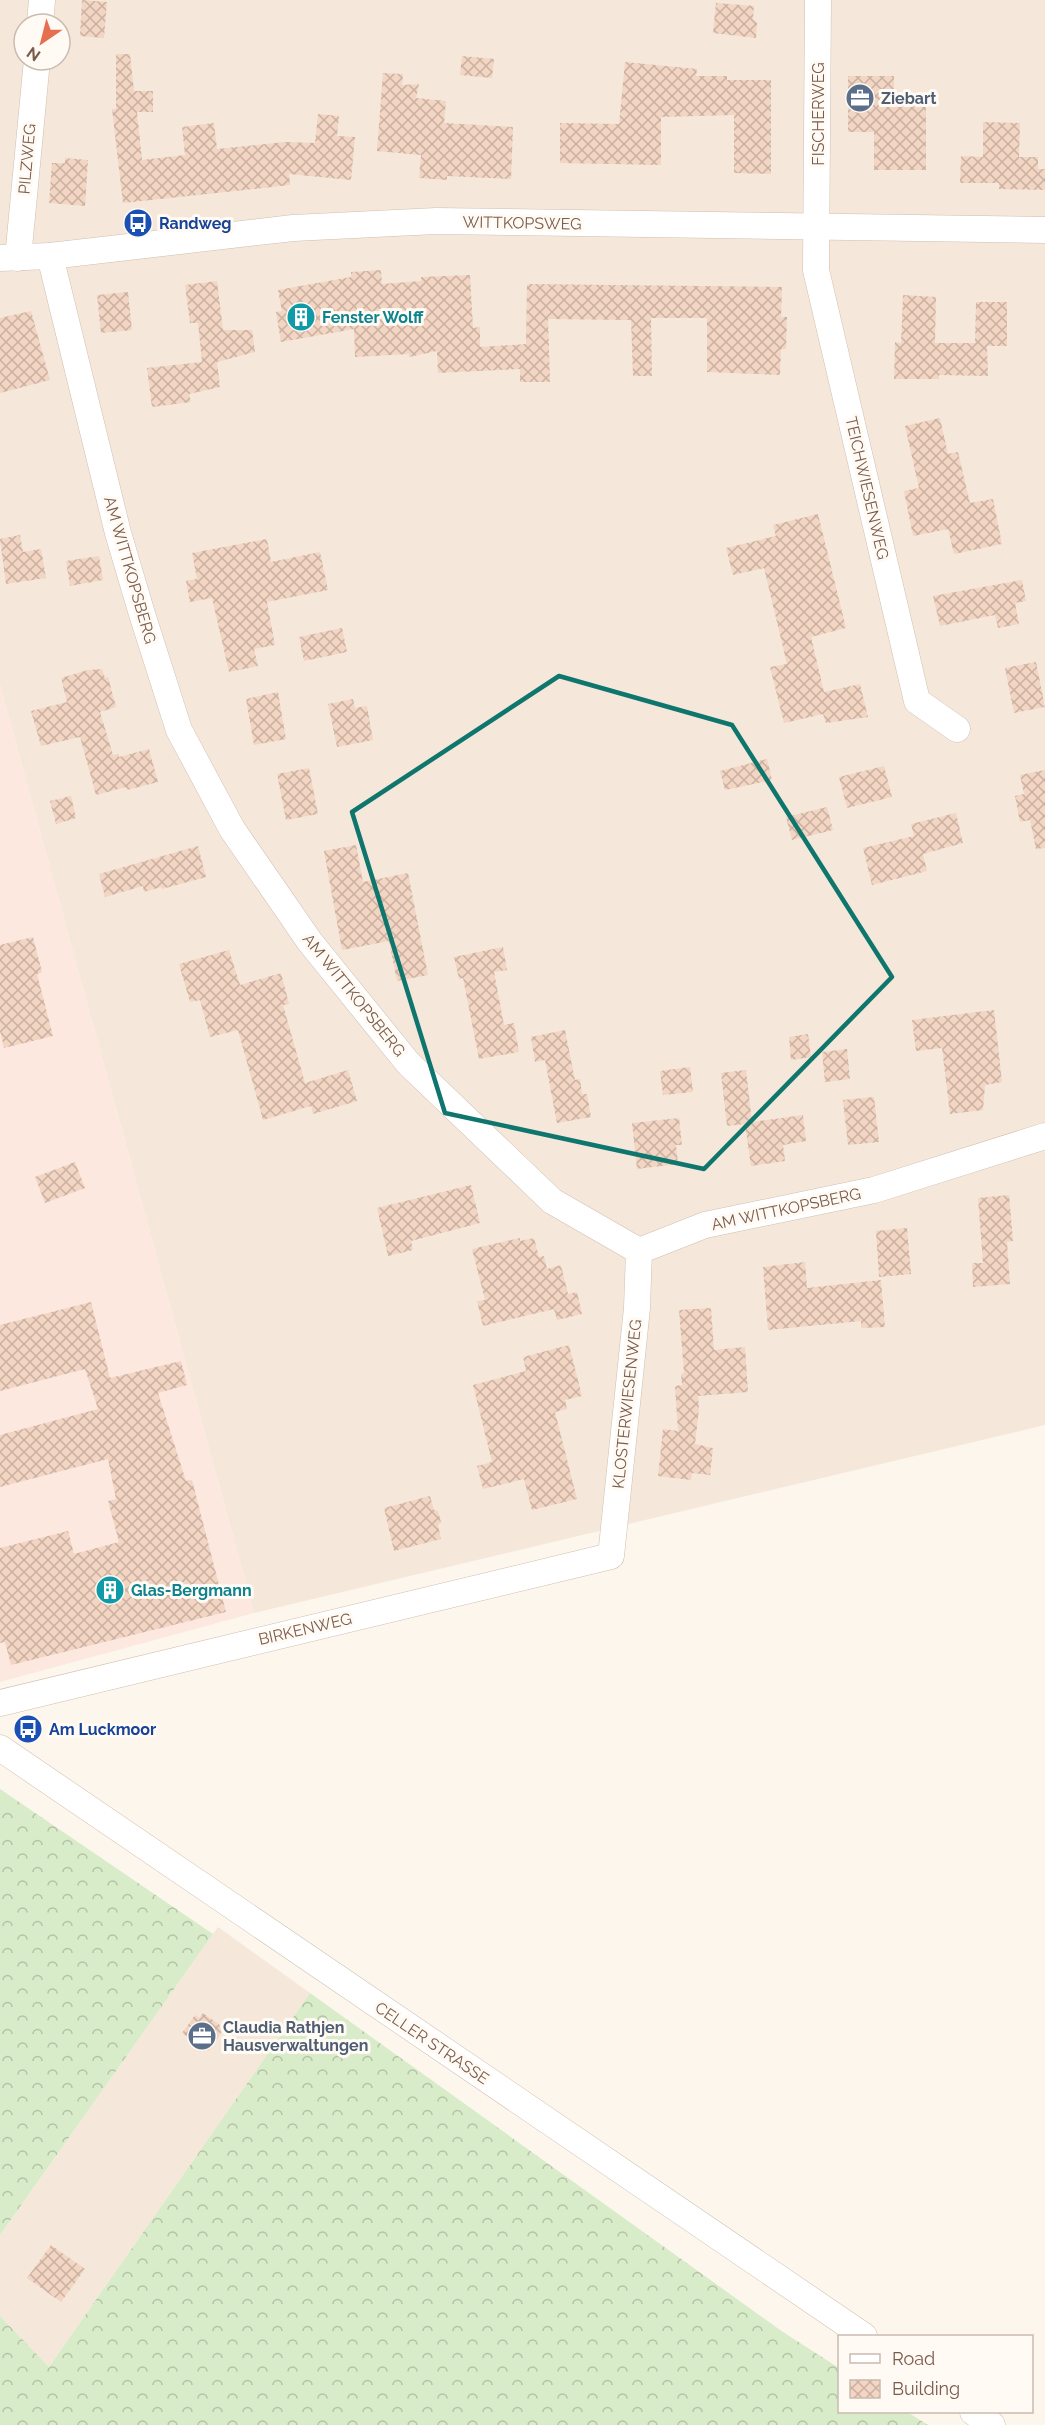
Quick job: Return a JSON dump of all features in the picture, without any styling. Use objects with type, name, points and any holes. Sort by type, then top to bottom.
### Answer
[{"type":"street","name":"FISCHERWEG","points":[[817,227],[818,0]]},
{"type":"street","name":"PILZWEG","points":[[9,258],[35,72]]},
{"type":"street","name":"WITTKOPSWEG","points":[[9,258],[50,256],[293,228],[436,221],[1045,230]]},
{"type":"street","name":"TEICHWIESENWEG","points":[[817,227],[816,270],[916,701],[957,729]]},
{"type":"street","name":"AM WITTKOPSBERG","points":[[50,256],[115,522],[179,730],[232,829],[310,942],[408,1063],[552,1201],[639,1251],[705,1225],[874,1190],[1045,1136]]},
{"type":"street","name":"KLOSTERWIESENWEG","points":[[611,1556],[638,1308],[639,1251]]},
{"type":"street","name":"BIRKENWEG","points":[[2,1702],[611,1556]]},
{"type":"street","name":"CELLER STRASSE","points":[[0,1748],[861,2335]]},
{"type":"street","points":[[974,2413],[992,2425]]},
{"type":"highlighted area","points":[[559,676],[732,725],[892,977],[704,1169],[445,1113],[352,812]]},
{"type":"shaded area","points":[[0,0],[1045,0],[1045,1425],[254,1613],[0,685]]},
{"type":"shaded area","points":[[0,685],[254,1613],[0,1682]]},
{"type":"shaded area","points":[[218,1927],[310,1993],[49,2367],[0,2316],[0,2235]]},
{"type":"green space","points":[[0,1789],[213,1934],[0,2235]]},
{"type":"green space","points":[[310,1993],[783,2332],[838,2367],[838,2413],[909,2413],[928,2425],[0,2425],[0,2316],[49,2367]]},
{"type":"building","points":[[82,0],[107,2],[104,38],[80,36]]},
{"type":"building","points":[[716,3],[754,6],[753,19],[757,23],[756,38],[713,33]]},
{"type":"building","points":[[116,54],[130,54],[134,91],[153,91],[153,112],[137,112],[142,160],[185,155],[182,127],[214,123],[217,149],[285,142],[315,143],[318,114],[339,116],[337,136],[355,137],[351,180],[289,174],[290,185],[123,203],[112,109],[116,109]]},
{"type":"building","points":[[462,56],[494,59],[492,78],[460,75]]},
{"type":"building","points":[[625,62],[697,69],[696,76],[727,76],[727,80],[771,80],[771,174],[734,173],[734,115],[661,117],[661,165],[560,163],[560,123],[619,124]]},
{"type":"building","points":[[383,73],[403,74],[402,85],[419,84],[416,98],[446,101],[444,123],[513,127],[511,179],[447,176],[447,180],[419,178],[421,155],[377,151]]},
{"type":"building","points":[[848,76],[894,76],[894,101],[926,101],[926,170],[874,170],[874,132],[848,132]]},
{"type":"building","points":[[983,122],[1020,123],[1019,157],[1038,157],[1038,169],[1045,169],[1045,190],[999,189],[999,183],[960,183],[961,156],[983,157]]},
{"type":"building","points":[[65,158],[88,160],[85,206],[49,203],[52,163],[65,163]]},
{"type":"building","points":[[381,270],[382,284],[421,281],[421,277],[470,275],[473,328],[480,327],[480,347],[526,344],[527,284],[782,287],[781,317],[787,317],[786,349],[781,349],[780,375],[707,372],[707,318],[651,318],[652,376],[633,376],[631,320],[548,319],[550,382],[520,382],[520,369],[438,373],[437,351],[409,357],[409,354],[355,357],[354,329],[281,342],[276,312],[282,311],[278,290],[351,277],[351,272]]},
{"type":"building","points":[[217,281],[223,330],[252,330],[255,352],[217,362],[220,387],[189,394],[191,402],[152,407],[147,368],[202,362],[198,323],[190,323],[185,285]]},
{"type":"building","points":[[128,292],[132,330],[101,333],[97,295]]},
{"type":"building","points":[[903,295],[936,297],[935,343],[975,343],[976,302],[1007,302],[1007,346],[987,346],[988,376],[939,375],[939,379],[894,379],[895,342],[901,343]]},
{"type":"building","points":[[31,311],[50,380],[0,393],[0,318]]},
{"type":"building","points":[[940,418],[948,454],[958,452],[970,503],[993,499],[1002,544],[954,554],[948,529],[913,536],[904,491],[919,488],[905,426]]},
{"type":"building","points":[[818,514],[846,628],[811,637],[824,692],[860,684],[868,717],[826,723],[823,714],[784,723],[770,667],[787,664],[764,568],[733,575],[726,548],[776,536],[773,525]]},
{"type":"building","points":[[20,535],[23,552],[41,549],[46,578],[6,584],[0,539]]},
{"type":"building","points":[[267,539],[271,562],[320,552],[328,590],[267,602],[275,645],[254,649],[258,666],[229,672],[212,598],[190,602],[186,581],[197,579],[192,553]]},
{"type":"building","points":[[99,556],[103,580],[70,586],[66,561]]},
{"type":"building","points":[[1022,580],[1026,601],[1015,603],[1019,624],[998,628],[995,615],[940,626],[933,596]]},
{"type":"building","points":[[342,628],[347,652],[304,661],[299,637]]},
{"type":"building","points":[[1036,662],[1045,707],[1014,713],[1005,668]]},
{"type":"building","points":[[102,669],[105,678],[108,677],[116,707],[100,712],[113,755],[118,754],[119,757],[149,749],[158,782],[96,795],[80,737],[41,746],[31,711],[67,702],[61,678],[88,670]]},
{"type":"building","points":[[278,692],[286,739],[254,745],[246,699]]},
{"type":"building","points":[[353,699],[355,708],[367,706],[373,740],[337,747],[328,704]]},
{"type":"building","points":[[767,759],[772,780],[725,790],[720,771]]},
{"type":"building","points":[[884,766],[892,797],[847,808],[839,777]]},
{"type":"building","points":[[309,768],[318,814],[286,820],[277,774]]},
{"type":"building","points":[[1045,770],[1045,848],[1036,849],[1030,820],[1020,822],[1015,796],[1024,794],[1020,775]]},
{"type":"building","points":[[71,796],[76,818],[56,824],[50,801]]},
{"type":"building","points":[[827,807],[833,830],[792,840],[786,817]]},
{"type":"building","points":[[956,813],[963,843],[923,854],[927,871],[872,885],[863,848],[914,836],[911,824]]},
{"type":"building","points":[[356,845],[363,882],[408,873],[428,975],[397,981],[389,941],[342,950],[324,851]]},
{"type":"building","points":[[198,846],[206,877],[144,892],[143,886],[105,897],[99,874]]},
{"type":"building","points":[[33,937],[42,972],[37,974],[53,1036],[4,1048],[0,1031],[0,945]]},
{"type":"building","points":[[503,947],[507,970],[494,972],[504,1025],[514,1023],[519,1052],[479,1059],[463,978],[459,979],[454,957]]},
{"type":"building","points":[[229,950],[240,985],[281,973],[289,1004],[283,1005],[305,1083],[348,1070],[357,1101],[313,1114],[311,1106],[263,1120],[238,1030],[210,1037],[200,1000],[190,1002],[179,964]]},
{"type":"building","points":[[994,1010],[1002,1082],[985,1085],[983,1110],[950,1114],[942,1048],[916,1051],[912,1020]]},
{"type":"building","points":[[565,1030],[575,1080],[580,1079],[582,1094],[587,1094],[591,1117],[557,1123],[545,1060],[535,1062],[531,1037]]},
{"type":"building","points":[[808,1034],[811,1057],[791,1060],[789,1037]]},
{"type":"building","points":[[847,1049],[850,1079],[825,1082],[822,1052]]},
{"type":"building","points":[[690,1067],[693,1092],[663,1095],[660,1071]]},
{"type":"building","points":[[746,1070],[752,1122],[803,1115],[806,1141],[783,1145],[785,1161],[751,1166],[745,1124],[727,1126],[721,1073]]},
{"type":"building","points":[[874,1097],[879,1142],[848,1145],[843,1100]]},
{"type":"building","points":[[679,1118],[682,1145],[676,1145],[678,1164],[637,1169],[632,1123]]},
{"type":"building","points":[[75,1162],[85,1188],[45,1203],[35,1177]]},
{"type":"building","points":[[471,1185],[480,1223],[411,1241],[413,1250],[388,1256],[377,1208]]},
{"type":"building","points":[[1009,1195],[1013,1241],[1007,1242],[1010,1284],[973,1287],[972,1263],[983,1263],[978,1198]]},
{"type":"building","points":[[907,1228],[911,1274],[879,1277],[876,1231]]},
{"type":"building","points":[[520,1238],[520,1241],[534,1238],[539,1257],[544,1256],[547,1269],[561,1265],[568,1294],[577,1292],[582,1314],[557,1320],[554,1309],[483,1326],[477,1301],[485,1300],[472,1249]]},
{"type":"building","points":[[805,1262],[807,1288],[881,1280],[885,1327],[861,1328],[861,1321],[768,1330],[763,1267]]},
{"type":"building","points":[[91,1302],[110,1378],[181,1361],[187,1385],[158,1393],[186,1481],[192,1480],[226,1612],[11,1665],[5,1642],[0,1643],[0,1548],[68,1531],[74,1554],[119,1542],[108,1501],[116,1499],[108,1459],[0,1487],[0,1435],[98,1409],[85,1369],[0,1391],[0,1325]]},
{"type":"building","points":[[711,1308],[714,1350],[745,1347],[748,1392],[698,1396],[699,1409],[695,1444],[713,1448],[710,1475],[692,1473],[691,1480],[658,1476],[663,1429],[678,1431],[675,1386],[682,1385],[681,1374],[684,1373],[679,1310]]},
{"type":"building","points":[[569,1345],[582,1396],[565,1400],[567,1409],[555,1412],[577,1499],[532,1510],[524,1479],[483,1489],[477,1466],[492,1462],[473,1385],[526,1371],[523,1357]]},
{"type":"building","points":[[430,1496],[441,1522],[438,1525],[441,1539],[394,1551],[384,1508]]},
{"type":"building","points":[[203,2013],[224,2028],[209,2051],[182,2033],[195,2015],[199,2018]]},
{"type":"building","points":[[51,2245],[85,2269],[61,2302],[27,2278]]},
{"type":"place","name":"Ziebart","points":[[860,98]]},
{"type":"place","name":"Randweg","points":[[138,223]]},
{"type":"place","name":"Fenster Wolff","points":[[301,317]]},
{"type":"place","name":"Glas-Bergmann","points":[[110,1590]]},
{"type":"place","name":"Am Luckmoor","points":[[28,1729]]},
{"type":"place","name":"Claudia Rathjen Hausverwaltungen","points":[[202,2036]]}]
